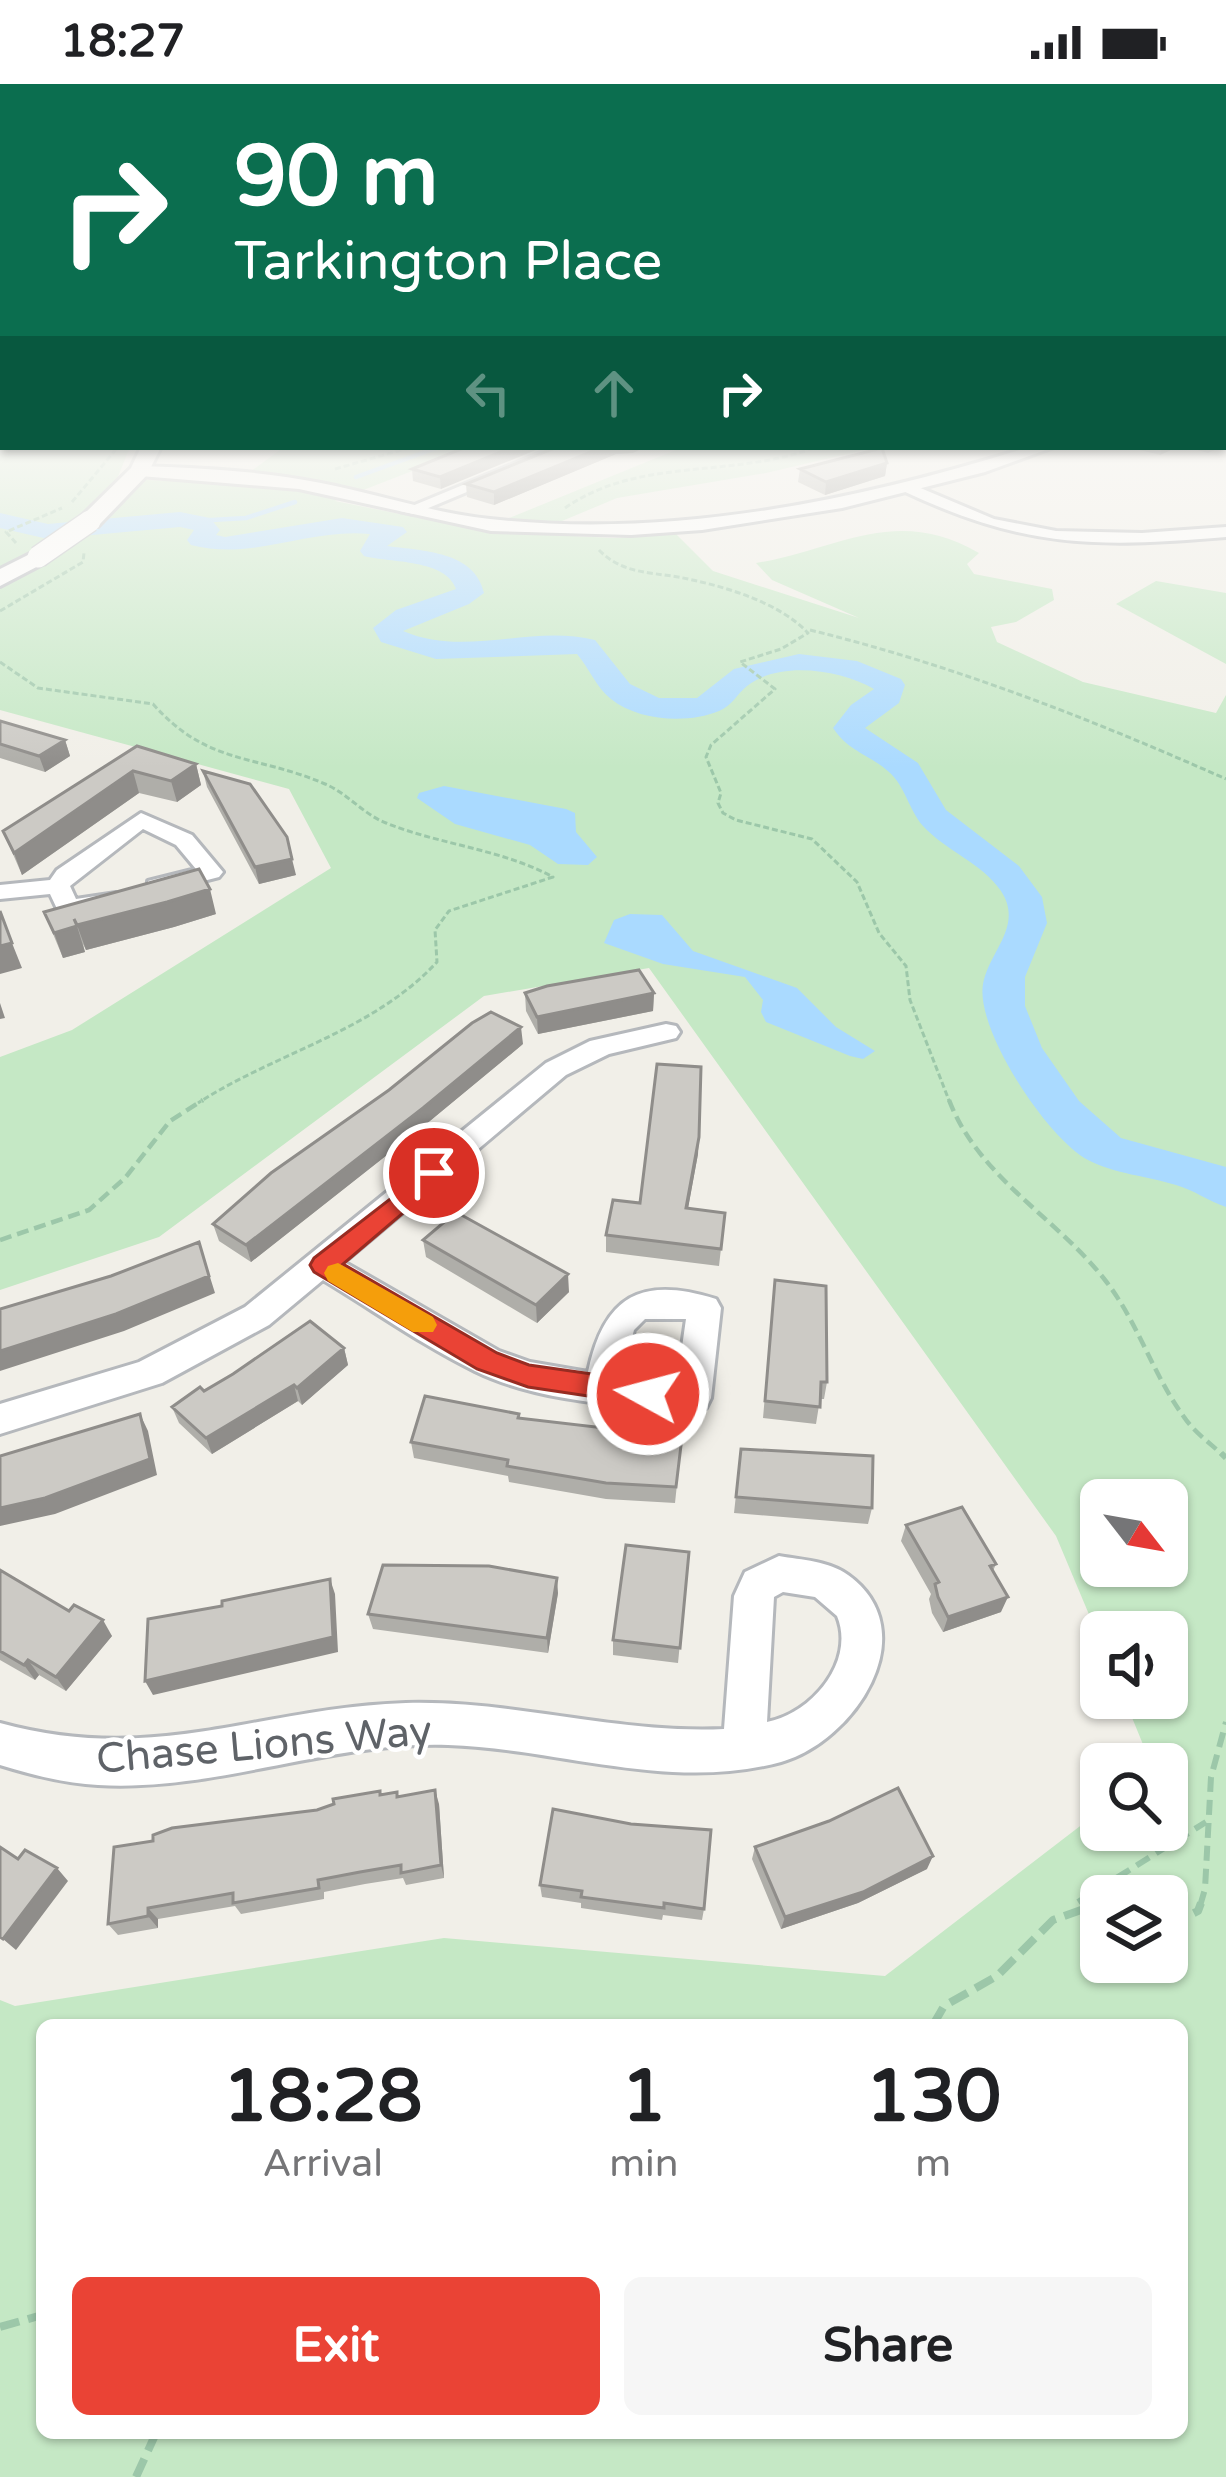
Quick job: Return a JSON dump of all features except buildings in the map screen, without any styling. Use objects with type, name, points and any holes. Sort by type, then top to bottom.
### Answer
[{"type":"main road","points":[[0,578],[47,545]]},
{"type":"street","points":[[141,820],[184,840],[211,872],[68,908],[58,886],[65,875],[141,820]]},
{"type":"street","points":[[0,892],[58,886]]},
{"type":"street","points":[[0,1419],[186,1358],[257,1316],[324,1265],[556,1069],[600,1047],[666,1032]]},
{"type":"street","points":[[324,1265],[487,1361],[528,1376],[602,1389]]},
{"type":"street","name":"Chase Lions Way","points":[[0,1744],[71,1762],[127,1764],[407,1724],[651,1751],[744,1748]]},
{"type":"path","points":[[20,545],[30,554]]},
{"type":"path","points":[[594,547],[630,570],[681,577],[773,607],[805,627],[902,654],[1174,753],[1192,768],[1226,779]]},
{"type":"path","points":[[0,611],[66,576],[86,557]]},
{"type":"path","points":[[796,642],[808,633],[805,627]]},
{"type":"path","points":[[838,638],[796,642],[742,661],[775,689],[763,707],[725,731],[703,754],[721,794],[718,803],[723,813],[812,839],[856,881],[879,933],[906,966],[910,1000],[957,1121],[999,1176],[1074,1244],[1106,1281],[1129,1313],[1184,1418],[1226,1458]]},
{"type":"path","points":[[0,662],[12,664],[27,683],[38,688],[152,704],[175,729],[204,748],[329,785],[368,816],[527,862],[553,877],[449,911],[435,930],[437,962],[412,989],[343,1032],[244,1073],[170,1121],[125,1178],[88,1210],[0,1240]]},
{"type":"path","points":[[1188,1916],[1198,1911],[1205,1889],[1211,1777],[1226,1722]]},
{"type":"path","points":[[935,2019],[937,2011],[967,1988],[995,1978],[1041,1928],[1206,1821]]},
{"type":"path","points":[[1074,1905],[1080,1905]]},
{"type":"path","points":[[0,2326],[36,2316]]},
{"type":"path","points":[[136,2477],[153,2439]]},
{"type":"green space","points":[[0,545],[687,545],[713,571],[859,618],[772,580],[756,563],[831,545],[961,545],[979,553],[967,564],[974,574],[1052,589],[1054,600],[1016,622],[991,627],[997,642],[1083,682],[1216,713],[1226,695],[1226,2477],[0,2477],[0,2000],[15,2006],[444,1938],[885,1976],[1080,1826],[1080,1851],[1188,1851],[1188,1743],[1142,1743],[1133,1719],[1188,1719],[1188,1611],[1088,1611],[1056,1536],[649,968],[484,996],[159,1237],[0,1290],[0,1057],[72,1030],[331,868],[289,789],[0,710]]},
{"type":"green space","points":[[1156,581],[1226,593],[1226,664],[1116,604]]},
{"type":"water","points":[[444,786],[575,813],[576,832],[597,857],[588,865],[558,864],[530,845],[455,824],[417,798],[419,793]]},
{"type":"water","points":[[630,914],[662,915],[693,951],[797,988],[836,1027],[875,1051],[863,1059],[850,1056],[766,1022],[761,1012],[763,1000],[745,977],[663,964],[604,943],[614,920]]},
{"type":"waterway","points":[[223,545],[233,545]]},
{"type":"waterway","points":[[375,545],[373,551],[448,565],[468,581],[470,593],[387,628],[391,636],[413,646],[461,652],[585,646],[619,691],[659,708],[708,705],[740,677],[799,663],[838,665],[890,685],[888,696],[862,712],[849,728],[861,743],[906,770],[934,817],[995,864],[1023,897],[1028,923],[1005,977],[1004,1006],[1021,1048],[1048,1092],[1077,1128],[1105,1149],[1197,1174],[1226,1190]]},
{"type":"slow traffic","points":[[338,1273],[423,1325]]},
{"type":"route","points":[[434,1173],[324,1265],[487,1361],[528,1376],[648,1394]]}]
